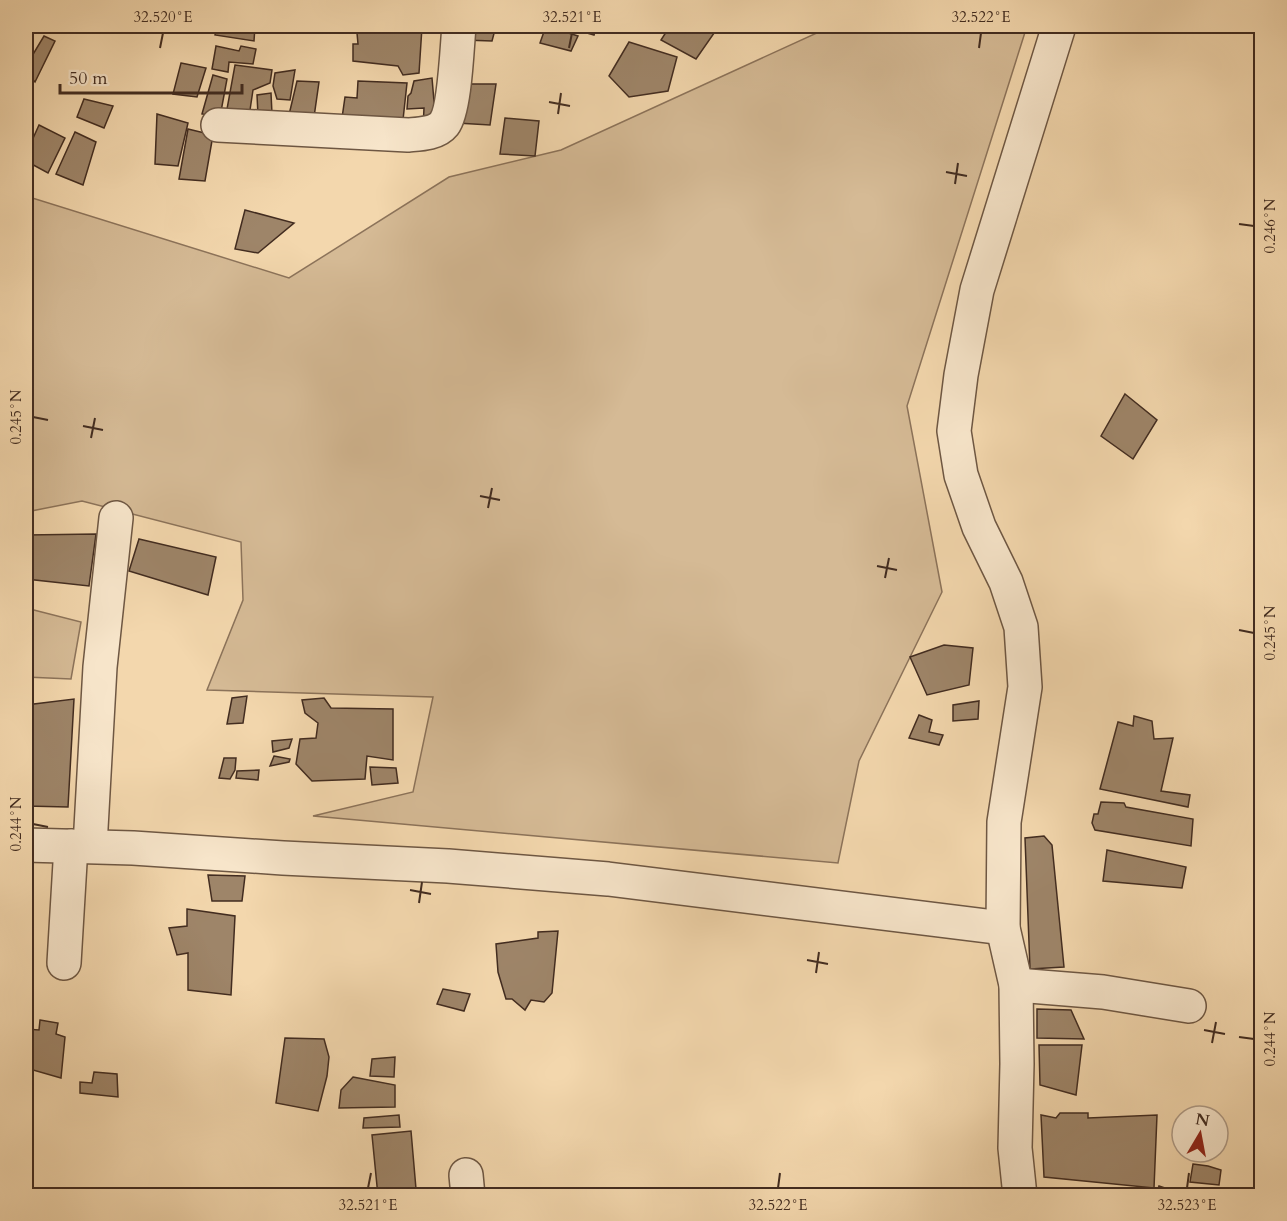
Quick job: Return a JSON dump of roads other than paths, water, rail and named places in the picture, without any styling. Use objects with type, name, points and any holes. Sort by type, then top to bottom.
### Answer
[{"type":"street","points":[[218,125],[408,135],[431,132],[444,124],[451,108],[459,26]]},
{"type":"street","points":[[1020,1196],[1015,1148],[1016,985],[1003,928],[1004,822],[1025,687],[1021,627],[1006,582],[979,527],[961,475],[954,432],[961,375],[977,290],[1059,26]]},
{"type":"street","points":[[64,963],[81,846],[116,518]]},
{"type":"street","points":[[26,845],[448,866],[608,879],[1003,928]]},
{"type":"street","points":[[1016,985],[1103,992],[1189,1006]]}]
